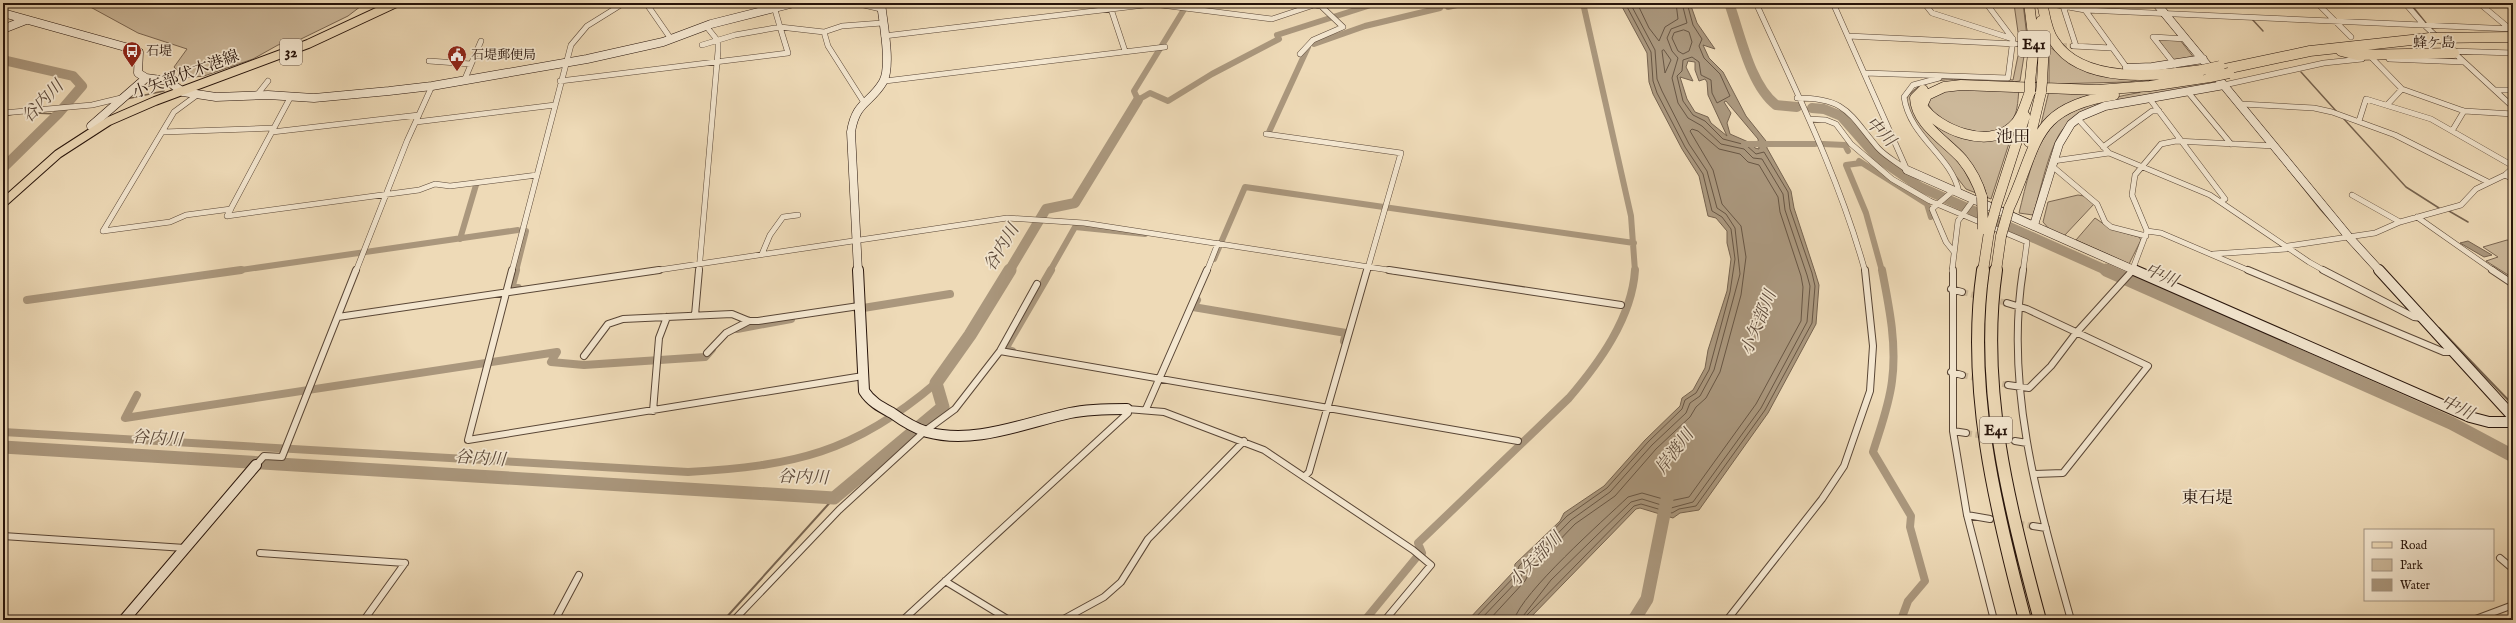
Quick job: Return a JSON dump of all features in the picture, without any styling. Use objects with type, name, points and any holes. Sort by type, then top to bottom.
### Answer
[{"type":"highway","points":[[2038,5],[2056,45],[2076,60],[2094,68],[2114,74],[2135,76],[2172,74],[2208,75]]},
{"type":"highway","name":"E41","points":[[2038,5],[2044,43],[2041,92],[2032,133],[2001,236],[1993,287],[1991,319],[1992,388],[2003,472],[2040,620]]},
{"type":"highway","name":"E41","points":[[2025,620],[2000,526],[1989,470],[1978,385],[1978,317],[1986,230],[1997,203],[2021,130],[2030,87],[2038,5]]},
{"type":"highway","points":[[2009,208],[2035,141],[2044,128],[2058,114],[2076,105],[2097,98],[2208,75],[2310,51],[2431,37],[2512,32]]},
{"type":"highway","points":[[2030,87],[2015,124],[2005,132],[1990,135],[1962,132],[1944,126],[1928,115],[1922,106],[1927,94],[1952,86],[2103,89],[2150,86],[2226,71],[2249,69],[2341,51],[2431,37],[2513,40]]},
{"type":"highway","points":[[2341,51],[2357,55],[2452,52]]},
{"type":"highway","points":[[1986,230],[1976,200],[1973,176],[1962,159],[1917,110],[1914,102],[1921,91],[1932,86],[1954,82],[2055,86],[2112,85],[2156,82],[2208,75]]},
{"type":"main road","name":"小矢部伏木港線","points":[[3,203],[58,154],[96,128],[140,107],[328,38],[396,3]]},
{"type":"street","points":[[624,3],[596,20],[576,36],[566,63],[560,81],[508,292],[468,440],[863,376]]},
{"type":"street","points":[[646,3],[672,39]]},
{"type":"street","points":[[3,13],[136,50],[140,52],[138,73],[146,78],[168,81],[183,92],[196,95],[221,97],[256,95],[290,98],[338,96],[432,86],[566,63],[672,39],[706,26],[774,5],[794,3]]},
{"type":"street","points":[[855,3],[881,6],[887,71],[885,81]]},
{"type":"street","points":[[1109,3],[1125,51]]},
{"type":"street","points":[[1727,620],[1822,499],[1844,466],[1870,391],[1873,346],[1866,274],[1846,210],[1809,120],[1756,3]]},
{"type":"street","points":[[1833,3],[1907,170]]},
{"type":"street","points":[[1924,3],[1932,12],[2015,42]]},
{"type":"street","points":[[1865,73],[1967,75],[2008,78],[2015,42],[1986,3]]},
{"type":"street","points":[[2071,3],[2073,8]]},
{"type":"street","points":[[2156,3],[2241,104],[2349,237],[2513,417]]},
{"type":"street","points":[[2321,3],[2320,5],[2351,37]]},
{"type":"street","points":[[2405,3],[2423,24],[2431,37],[2464,62],[2513,107]]},
{"type":"street","points":[[2479,3],[2512,32]]},
{"type":"street","points":[[884,36],[1153,4],[1272,19],[1314,5],[1322,6],[1342,24],[1343,27],[1306,44],[1300,54]]},
{"type":"street","points":[[560,81],[788,53],[774,5]]},
{"type":"street","points":[[2038,5],[2063,6],[2085,10],[2423,24],[2512,32]]},
{"type":"street","points":[[2063,6],[2074,46],[2111,48]]},
{"type":"street","points":[[2085,10],[2111,48],[2128,69],[2176,65],[2203,59]]},
{"type":"street","points":[[3,29],[26,20]]},
{"type":"street","points":[[702,45],[736,34],[780,27],[824,32],[842,26],[882,23]]},
{"type":"street","points":[[695,315],[698,264],[718,41],[706,26]]},
{"type":"street","points":[[824,32],[828,46],[863,101]]},
{"type":"street","points":[[1848,36],[2015,42]]},
{"type":"street","points":[[2176,65],[2153,37],[2186,39]]},
{"type":"street","points":[[464,81],[481,41]]},
{"type":"street","points":[[1165,47],[1159,46],[885,81],[863,101],[852,118],[851,132],[864,391],[869,399],[921,429],[941,435],[966,435],[1030,424],[1090,410],[1146,409],[1164,412],[1244,441],[1264,450],[1413,550],[1431,565],[1385,620]]},
{"type":"street","points":[[2452,52],[2513,53]]},
{"type":"street","points":[[2034,225],[2053,163],[2064,134],[2078,119],[2108,105],[2148,96],[2188,92],[2224,85],[2324,63],[2371,57],[2464,62]]},
{"type":"street","points":[[2371,57],[2402,89],[2464,111],[2513,114]]},
{"type":"street","points":[[429,61],[471,64]]},
{"type":"street","points":[[1954,252],[1935,221],[1932,209],[1946,196],[1956,191],[1959,182],[1909,117],[1902,100],[1910,89],[1924,81],[1967,75]]},
{"type":"street","points":[[96,128],[91,126],[121,98],[146,78]]},
{"type":"street","points":[[256,95],[268,81]]},
{"type":"street","points":[[124,620],[264,456],[282,457],[386,195],[432,86]]},
{"type":"street","points":[[2387,105],[2402,89]]},
{"type":"street","points":[[2495,90],[2513,90]]},
{"type":"street","points":[[2188,92],[2231,144]]},
{"type":"street","points":[[196,95],[174,112],[103,231],[170,222],[186,215],[231,209]]},
{"type":"street","points":[[2148,96],[2225,199],[2221,201]]},
{"type":"street","points":[[3,113],[92,105],[121,98]]},
{"type":"street","points":[[290,98],[227,216],[419,190],[435,184],[450,186],[537,175]]},
{"type":"street","points":[[1798,98],[1814,98],[1833,102],[1851,113],[1879,149],[1907,170],[2034,225],[2130,272],[2470,417],[2489,422],[2513,422]]},
{"type":"street","points":[[2211,254],[2242,251],[2260,252],[2286,249],[2288,246],[2375,233],[2400,222],[2461,205],[2476,188],[2505,175],[2513,167],[2430,119],[2387,105],[2366,99],[2359,121]]},
{"type":"street","points":[[416,122],[555,104]]},
{"type":"street","points":[[2241,104],[2314,108],[2332,112],[2359,121],[2410,142],[2488,182]]},
{"type":"street","points":[[2104,147],[2152,110],[2159,111]]},
{"type":"street","points":[[2452,131],[2464,111]]},
{"type":"street","points":[[163,132],[273,130],[419,115]]},
{"type":"street","points":[[2078,119],[2109,153],[2221,201],[2309,262],[2414,317],[2422,318]]},
{"type":"street","points":[[1809,120],[1826,120],[1836,124],[1851,144],[1892,179],[1938,202],[2027,242],[2018,306],[2021,388],[2027,443],[2046,528],[2071,620]]},
{"type":"street","points":[[1266,134],[1402,153],[1309,472],[1304,477]]},
{"type":"street","points":[[2008,386],[2029,388],[2051,366],[2076,333],[2130,272],[2147,234],[2132,195],[2135,175],[2143,168],[2161,144],[2183,142],[2275,146]]},
{"type":"street","points":[[2053,163],[2109,153]]},
{"type":"street","points":[[2053,163],[2097,204],[2105,222],[2111,227],[2147,234],[2161,233],[2444,352],[2453,352]]},
{"type":"street","points":[[2505,175],[2513,179]]},
{"type":"street","points":[[2352,195],[2400,222]]},
{"type":"street","points":[[1976,200],[1962,213],[1954,252],[1951,289],[1953,431],[1967,515],[1994,620]]},
{"type":"street","points":[[762,254],[770,235],[783,217],[798,215]]},
{"type":"street","points":[[2417,217],[2513,284]]},
{"type":"street","points":[[338,317],[857,240],[1017,219],[1063,221],[1218,243],[1622,305]]},
{"type":"street","points":[[1146,409],[1158,379],[1181,333],[1218,243]]},
{"type":"street","points":[[734,620],[839,510],[921,429],[956,409],[1000,351],[1037,284]]},
{"type":"street","points":[[1951,289],[1962,292]]},
{"type":"street","points":[[2006,303],[2018,306],[2148,366],[2063,473],[2035,474]]},
{"type":"street","points":[[706,352],[726,333],[749,321],[859,306]]},
{"type":"street","points":[[584,356],[608,324],[615,321],[667,316],[732,314],[749,321]]},
{"type":"street","points":[[653,410],[659,338],[667,316]]},
{"type":"street","points":[[1000,351],[1518,441]]},
{"type":"street","points":[[1951,372],[1962,375]]},
{"type":"street","points":[[903,620],[1128,413],[1127,409]]},
{"type":"street","points":[[1953,431],[1966,433]]},
{"type":"street","points":[[1062,620],[1104,597],[1121,582],[1148,538],[1244,441]]},
{"type":"street","points":[[2015,441],[2027,443]]},
{"type":"street","points":[[1967,515],[1990,519]]},
{"type":"street","points":[[2033,526],[2046,528]]},
{"type":"street","points":[[3,536],[185,548]]},
{"type":"street","points":[[260,553],[404,563],[364,620]]},
{"type":"street","points":[[2500,558],[2513,569]]},
{"type":"street","points":[[554,620],[579,575]]},
{"type":"street","points":[[945,581],[1009,620]]},
{"type":"street","points":[[2473,620],[2513,605]]},
{"type":"green space","points":[[83,3],[365,3],[348,16],[301,39],[278,45],[253,59],[204,76],[184,78],[174,67],[187,49],[138,33]]},
{"type":"green space","points":[[2023,3],[2027,37],[2020,81],[1994,82],[1946,80],[1931,82],[1919,88],[1911,97],[1941,141],[1963,168],[1976,193],[1966,189],[1916,125],[1905,101],[1913,91],[1925,84],[1938,79],[1970,77],[2013,80],[2020,46],[2014,4]]},
{"type":"green space","points":[[2158,39],[2180,40],[2195,59],[2174,61]]},
{"type":"green space","points":[[2049,46],[2066,60],[2078,65],[2163,77],[2128,82],[2049,84]]},
{"type":"green space","points":[[2215,80],[2219,85],[2146,95],[2102,107],[2079,117],[2070,123],[2063,129],[2053,147],[2033,215],[2019,213],[2030,170],[2038,149],[2049,130],[2062,118],[2079,108],[2125,95]]},
{"type":"green space","points":[[1953,88],[2019,89],[2014,117],[2001,129],[1992,131],[1973,131],[1955,127],[1936,115],[1928,104],[1930,97]]},
{"type":"green space","points":[[2049,91],[2099,95],[2041,124]]},
{"type":"green space","points":[[1928,119],[1962,135],[2013,131],[1991,199],[1986,197],[1985,189],[1980,179],[1963,156]]},
{"type":"green space","points":[[2078,195],[2084,196],[2094,204],[2064,236],[2050,230],[2043,222],[2048,202]]},
{"type":"green space","points":[[2095,218],[2111,229],[2139,237],[2141,240],[2129,264],[2076,240]]},
{"type":"green space","points":[[2507,240],[2513,241],[2513,278],[2486,261],[2498,257],[2483,247]]},
{"type":"water","name":"小矢部川","points":[[1620,3],[1690,3],[1697,23],[1715,49],[1703,45],[1709,58],[1723,72],[1746,116],[1766,141],[1767,148],[1791,191],[1794,208],[1819,285],[1816,324],[1768,413],[1699,510],[1680,513],[1673,518],[1640,508],[1636,509],[1528,620],[1468,620],[1514,571],[1515,564],[1560,521],[1564,513],[1604,486],[1645,440],[1680,406],[1682,398],[1693,390],[1705,368],[1708,350],[1727,291],[1731,259],[1727,243],[1727,231],[1716,218],[1708,216],[1699,176],[1682,149],[1653,94],[1649,82],[1647,53]],"holes":[[[1688,61],[1695,62],[1695,70],[1699,81],[1705,79],[1707,82],[1708,95],[1727,136],[1711,123],[1708,117],[1695,112],[1687,99],[1680,77],[1693,81],[1686,67]],[[1726,101],[1758,139],[1759,149],[1755,148],[1753,144],[1730,134],[1727,123],[1731,113],[1724,102]]]},
{"type":"water","points":[[2468,241],[2492,255],[2484,257],[2460,243]]},
{"type":"waterway","points":[[373,9],[385,3]]},
{"type":"waterway","name":"谷内川","points":[[1188,3],[1134,91],[1138,100],[1150,93],[1168,101],[1212,74],[1279,39],[1277,35],[1377,3]]},
{"type":"waterway","points":[[1448,7],[1465,3]]},
{"type":"waterway","points":[[1583,3],[1631,216],[1633,243]]},
{"type":"waterway","name":"中川","points":[[1729,3],[1747,58],[1759,85],[1776,105],[1797,107]]},
{"type":"waterway","points":[[2410,3],[2426,23]]},
{"type":"waterway","points":[[1314,44],[1365,26],[1440,8]]},
{"type":"waterway","points":[[2251,18],[2263,31]]},
{"type":"waterway","points":[[1269,132],[1308,47]]},
{"type":"waterway","name":"谷内川","points":[[3,60],[73,76],[82,86],[58,114],[3,168]]},
{"type":"waterway","points":[[2301,72],[2337,112]]},
{"type":"waterway","points":[[126,99],[164,91]]},
{"type":"waterway","name":"谷内川","points":[[1009,271],[1046,209],[1075,203],[1138,100]]},
{"type":"waterway","name":"中川","points":[[1812,108],[1824,109],[1841,116],[1878,158],[1920,187],[2108,271]]},
{"type":"waterway","points":[[34,113],[58,114]]},
{"type":"waterway","points":[[3,116],[14,114]]},
{"type":"waterway","points":[[2343,118],[2406,187],[2439,208]]},
{"type":"waterway","points":[[1744,144],[1815,144]]},
{"type":"waterway","points":[[1823,144],[1845,145],[1848,151]]},
{"type":"waterway","points":[[1859,161],[1927,204],[1931,217]]},
{"type":"waterway","points":[[1861,163],[1846,165],[1866,213],[1882,271]]},
{"type":"waterway","points":[[2286,166],[2321,210],[2374,269]]},
{"type":"waterway","points":[[460,238],[476,185]]},
{"type":"waterway","points":[[1214,259],[1245,187],[1633,243]]},
{"type":"waterway","points":[[2449,211],[2468,222]]},
{"type":"waterway","points":[[1050,271],[1075,227],[1145,234]]},
{"type":"waterway","points":[[460,238],[518,230]]},
{"type":"waterway","points":[[516,271],[526,231]]},
{"type":"waterway","points":[[238,270],[460,238]]},
{"type":"waterway","points":[[1633,243],[1635,270]]},
{"type":"waterway","points":[[27,300],[238,270]]},
{"type":"waterway","points":[[234,271],[238,270]]},
{"type":"waterway","points":[[516,270],[511,289],[518,288]]},
{"type":"waterway","name":"谷内川","points":[[3,447],[834,498],[943,407],[936,383],[970,335],[1010,270]]},
{"type":"waterway","points":[[1012,351],[1005,349],[1051,270]]},
{"type":"waterway","points":[[1422,553],[1418,543],[1569,398],[1592,370],[1621,322],[1633,288],[1635,270]]},
{"type":"waterway","points":[[1882,270],[1892,325],[1894,353],[1889,399],[1873,452],[1911,516],[1910,527],[1925,581],[1908,601],[1901,620]]},
{"type":"waterway","name":"中川","points":[[2106,270],[2451,423],[2513,456]]},
{"type":"waterway","points":[[857,309],[950,294]]},
{"type":"waterway","points":[[1197,300],[1193,307],[1346,333],[1344,341]]},
{"type":"waterway","points":[[737,329],[791,319]]},
{"type":"waterway","points":[[2439,328],[2513,405]]},
{"type":"waterway","points":[[137,395],[125,418],[557,352],[551,362],[584,365],[705,357],[712,349]]},
{"type":"waterway","points":[[3,432],[688,472],[760,465],[791,460],[821,452],[878,426],[906,407],[936,383]]},
{"type":"waterway","points":[[724,620],[834,498]]},
{"type":"waterway","name":"岸渡川","points":[[1634,620],[1647,599],[1667,499]]},
{"type":"waterway","points":[[1365,620],[1416,558]]},
{"type":"tunnel","points":[[2017,44],[2073,46]]},
{"type":"tunnel","points":[[2129,71],[2146,95]]},
{"type":"tunnel","points":[[1962,292],[1982,297]]},
{"type":"tunnel","points":[[1991,299],[2007,303]]},
{"type":"tunnel","points":[[1962,375],[1980,379]]},
{"type":"tunnel","points":[[1993,382],[2008,385]]},
{"type":"tunnel","points":[[1966,433],[2015,441]]},
{"type":"tunnel","points":[[1990,519],[2033,526]]},
{"type":"place","name":"石堤","points":[[132,68]]},
{"type":"place","name":"石堤郵便局","points":[[457,72]]},
{"type":"district","name":"蜂ケ島","points":[[2434,43]]},
{"type":"district","name":"池田","points":[[2013,137]]},
{"type":"district","name":"東石堤","points":[[2207,498]]}]
